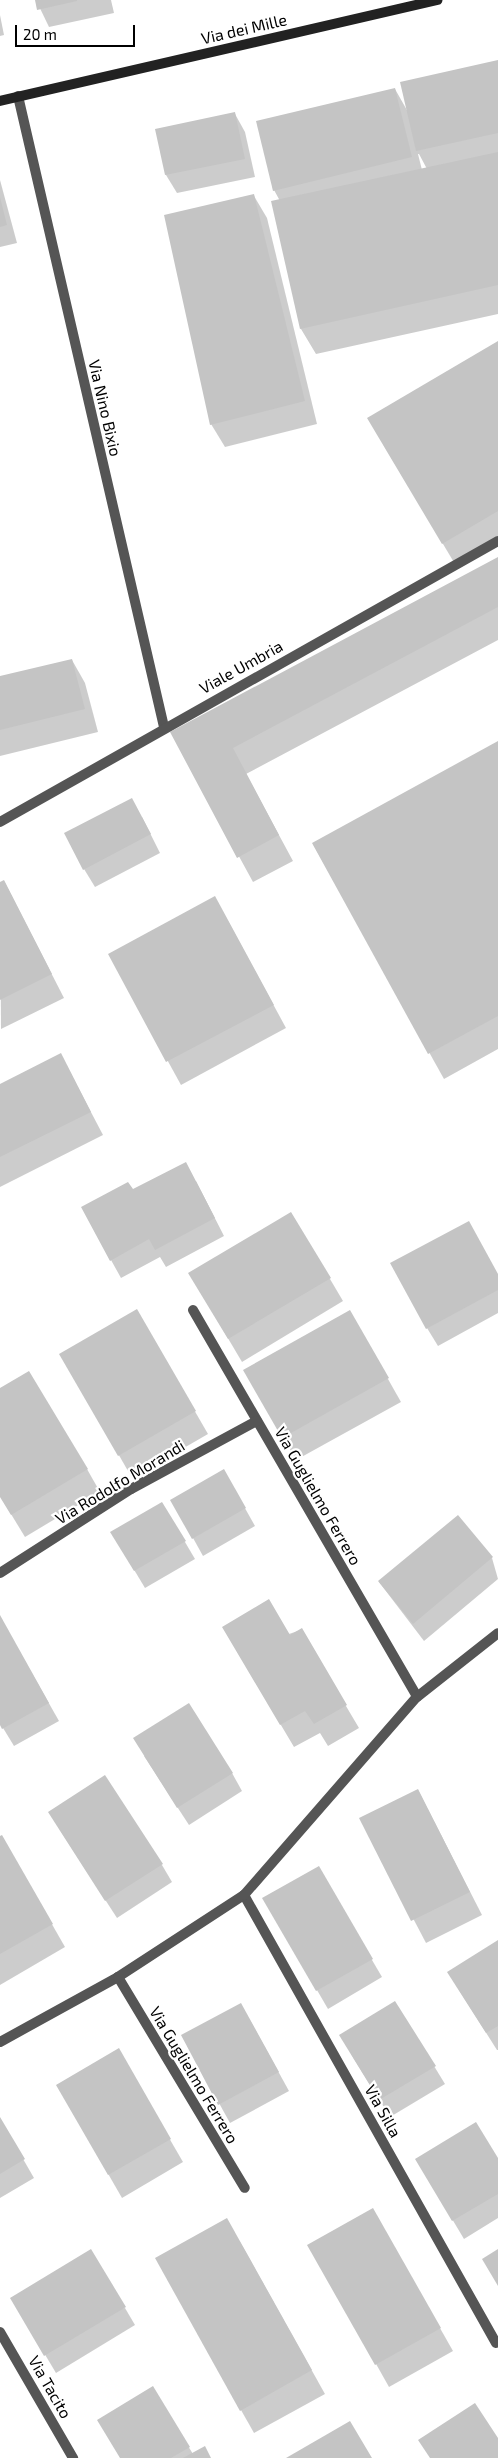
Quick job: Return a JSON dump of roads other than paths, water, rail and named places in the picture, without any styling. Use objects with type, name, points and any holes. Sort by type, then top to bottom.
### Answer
[{"type":"main road","name":"Via dei Mille","points":[[0,101],[437,0]]},
{"type":"street","name":"Via Nino Bixio","points":[[18,96],[164,727]]},
{"type":"street","name":"Viale Umbria","points":[[0,822],[164,727],[498,541]]},
{"type":"street","name":"Via Guglielmo Ferrero","points":[[193,1310],[417,1697]]},
{"type":"street","name":"Via Rodolfo Morandi","points":[[0,1573],[131,1489],[257,1421]]},
{"type":"street","points":[[0,2042],[118,1977],[244,1895],[417,1697],[498,1634]]},
{"type":"street","name":"Via Silla","points":[[244,1895],[496,2343]]},
{"type":"street","name":"Via Guglielmo Ferrero","points":[[118,1977],[245,2188]]},
{"type":"street","name":"Via Tacito","points":[[0,2332],[73,2458]]}]
